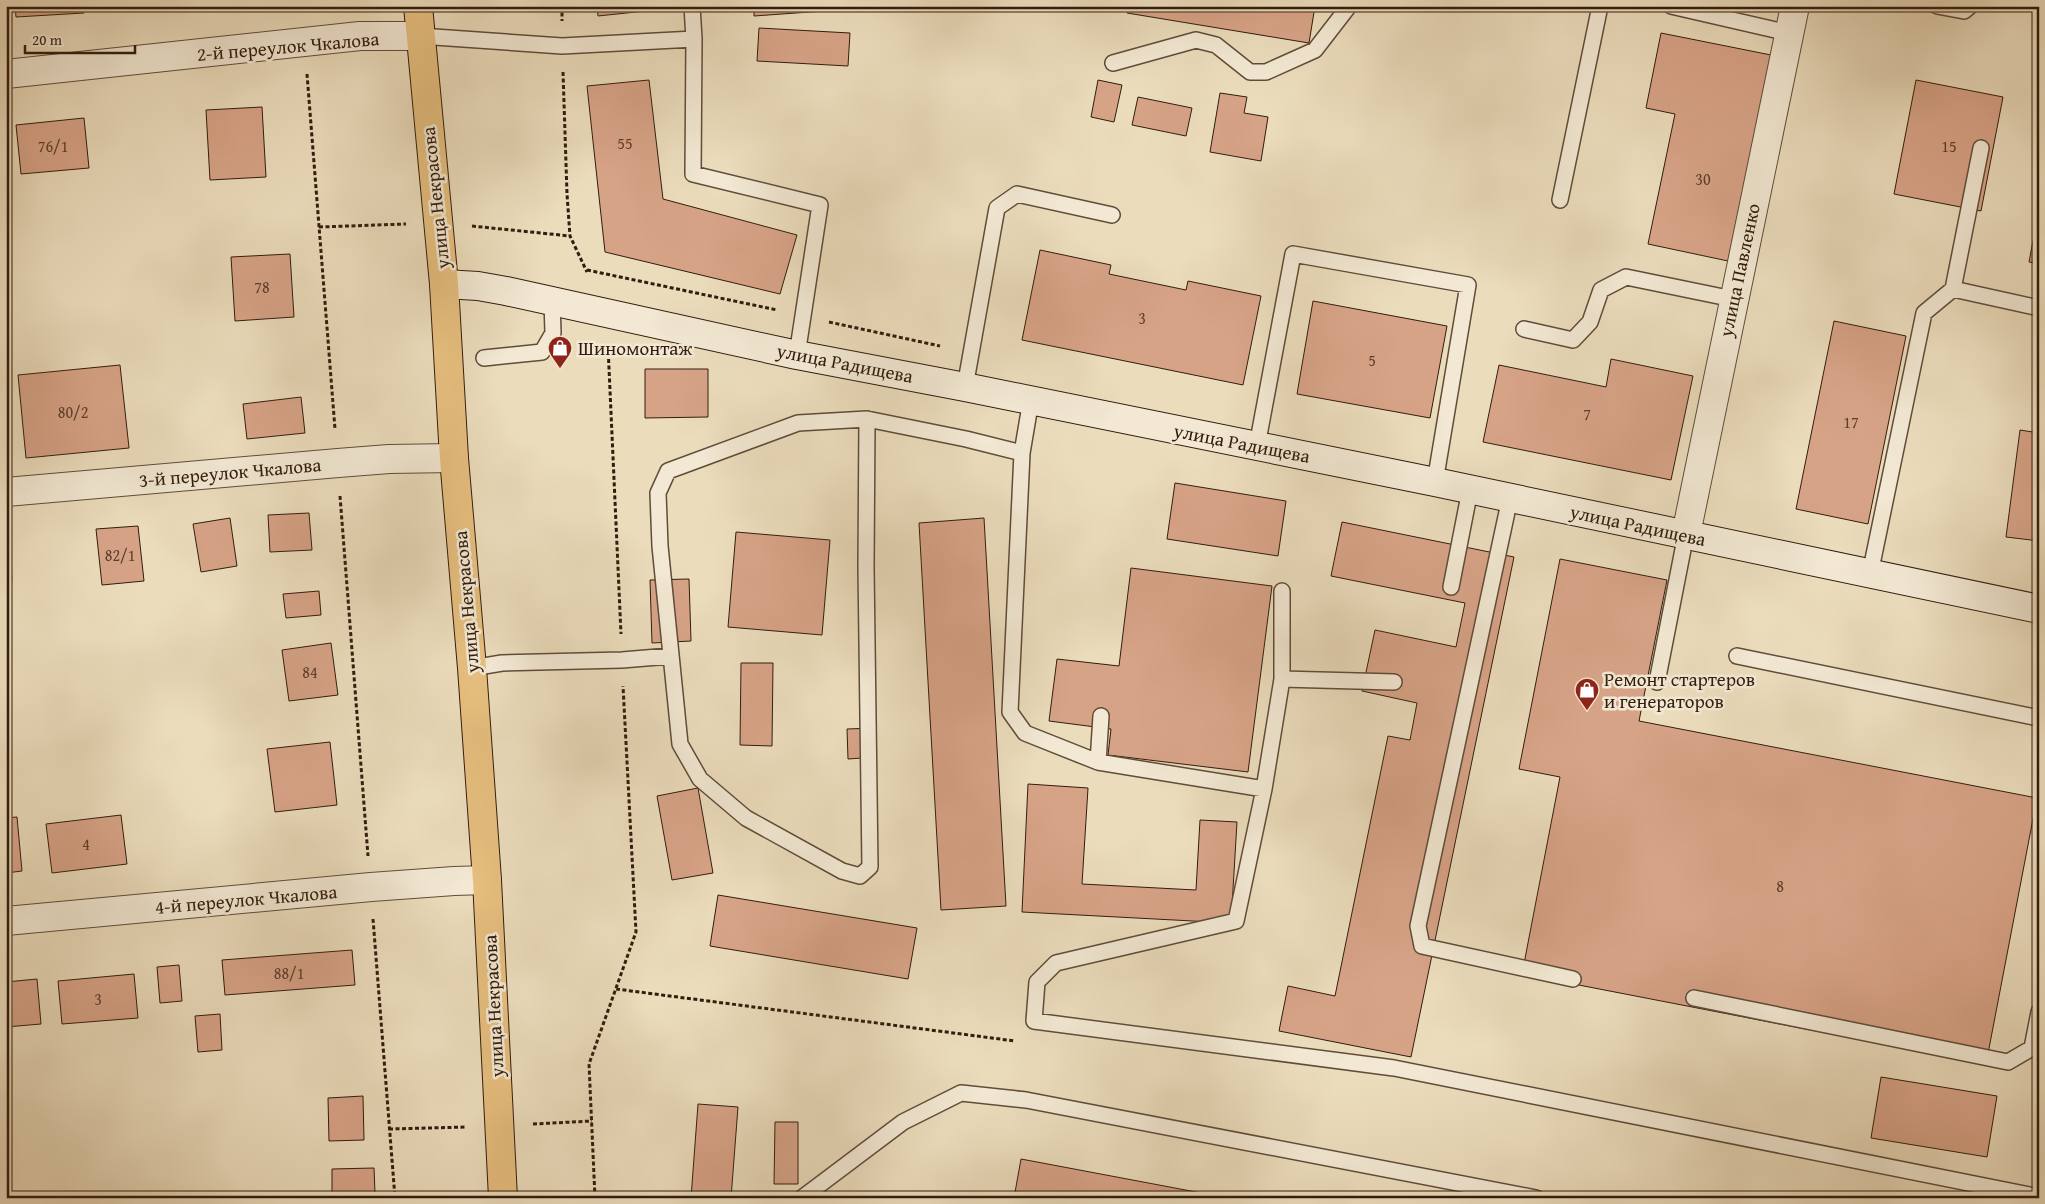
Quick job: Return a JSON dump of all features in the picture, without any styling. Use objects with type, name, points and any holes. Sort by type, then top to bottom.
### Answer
[{"type":"main road","name":"улица Некрасова","points":[[418,6],[444,284],[454,458],[472,668],[487,880],[504,1198]]},
{"type":"street","name":"улица Павленко","points":[[1686,534],[1795,6]]},
{"type":"street","name":"2-й переулок Чкалова","points":[[6,74],[360,36],[420,36]]},
{"type":"street","name":"улица Радищева","points":[[444,284],[478,286],[552,301],[797,355],[965,386],[1435,482],[2039,609]]},
{"type":"street","name":"3-й переулок Чкалова","points":[[6,492],[389,459],[454,458]]},
{"type":"street","name":"4-й переулок Чкалова","points":[[6,922],[371,887],[454,880],[487,880]]},
{"type":"lane","points":[[692,6],[694,40],[692,174],[820,205],[797,355]]},
{"type":"lane","points":[[1113,63],[1196,40],[1216,45],[1250,72],[1266,72],[1315,50],[1349,6]]},
{"type":"lane","points":[[1560,200],[1600,6]]},
{"type":"lane","points":[[1671,6],[1789,33]]},
{"type":"lane","points":[[1936,6],[1964,11],[1970,6]]},
{"type":"lane","points":[[420,36],[562,46],[694,40]]},
{"type":"lane","points":[[1870,574],[1924,313],[1953,289],[1982,148]]},
{"type":"lane","points":[[965,386],[997,208],[1017,194],[1112,215]]},
{"type":"lane","points":[[1257,446],[1293,254],[1468,285],[1435,482]]},
{"type":"lane","points":[[1524,328],[1574,340],[1590,322],[1601,290],[1626,277],[1733,299]]},
{"type":"lane","points":[[1953,289],[2039,308]]},
{"type":"lane","points":[[484,358],[542,352],[553,333],[552,301]]},
{"type":"lane","points":[[1031,400],[1022,453],[1010,712],[1025,733],[1098,762],[1264,789]]},
{"type":"lane","points":[[867,420],[866,567],[870,866],[860,876],[842,871],[746,818],[700,779],[680,744],[660,546],[658,493],[668,471],[798,423],[867,420],[966,439],[1022,453]]},
{"type":"lane","points":[[1451,587],[1470,490]]},
{"type":"lane","points":[[1510,498],[1418,926],[1422,946],[1573,979]]},
{"type":"lane","points":[[1657,682],[1686,534]]},
{"type":"lane","points":[[1282,592],[1282,679],[1264,789],[1236,921],[1056,963],[1037,982],[1034,1021],[1394,1068],[2039,1197]]},
{"type":"lane","points":[[472,668],[502,663],[622,660],[670,656]]},
{"type":"lane","points":[[1737,656],[2039,718]]},
{"type":"lane","points":[[1282,679],[1394,682]]},
{"type":"lane","points":[[1098,762],[1101,716]]},
{"type":"lane","points":[[1694,998],[2008,1062],[2032,1048],[2039,1012]]},
{"type":"lane","points":[[802,1198],[903,1122],[961,1093],[1026,1100],[1536,1198]]},
{"type":"path","points":[[305,42],[395,1198]]},
{"type":"path","points":[[562,46],[570,236],[607,313],[636,932],[589,1064],[595,1198]]},
{"type":"building","points":[[15,6],[84,6],[84,13],[16,17]]},
{"type":"building","points":[[118,6],[190,6],[118,10]]},
{"type":"building","points":[[597,6],[674,6],[674,8],[598,16]]},
{"type":"building","points":[[754,6],[838,6],[838,10],[754,16]]},
{"type":"building","points":[[1128,6],[1315,6],[1309,43],[1127,13]]},
{"type":"building","points":[[759,28],[850,33],[848,66],[757,61]]},
{"type":"building","points":[[1661,33],[1771,55],[1728,261],[1648,244],[1675,114],[1646,108]]},
{"type":"building","points":[[649,80],[663,199],[797,235],[780,294],[605,252],[587,86]]},
{"type":"building","points":[[1098,80],[1122,85],[1114,122],[1091,117]]},
{"type":"building","points":[[1916,80],[2003,97],[1981,211],[1894,194]]},
{"type":"building","points":[[1220,93],[1247,97],[1244,113],[1268,117],[1261,161],[1210,152]]},
{"type":"building","points":[[1138,97],[1192,108],[1186,136],[1132,125]]},
{"type":"building","points":[[262,107],[266,177],[210,180],[206,110]]},
{"type":"building","points":[[84,118],[89,168],[21,174],[16,125]]},
{"type":"building","points":[[2039,209],[2039,264],[2029,262]]},
{"type":"building","points":[[1040,250],[1111,265],[1109,274],[1186,290],[1188,281],[1261,296],[1243,385],[1022,340]]},
{"type":"building","points":[[290,254],[294,317],[235,321],[231,257]]},
{"type":"building","points":[[1313,301],[1447,326],[1430,418],[1297,394]]},
{"type":"building","points":[[1834,321],[1906,336],[1868,524],[1796,509]]},
{"type":"building","points":[[1611,359],[1693,376],[1671,480],[1483,442],[1499,365],[1606,387]]},
{"type":"building","points":[[120,365],[129,448],[26,458],[18,375]]},
{"type":"building","points":[[645,369],[708,369],[708,417],[645,418]]},
{"type":"building","points":[[301,397],[305,433],[247,439],[243,404]]},
{"type":"building","points":[[2020,430],[2039,433],[2039,541],[2006,537]]},
{"type":"building","points":[[1175,483],[1286,501],[1278,556],[1167,539]]},
{"type":"building","points":[[309,513],[312,550],[270,552],[268,515]]},
{"type":"building","points":[[230,518],[237,566],[201,572],[193,524]]},
{"type":"building","points":[[984,518],[1006,906],[941,910],[919,523]]},
{"type":"building","points":[[1342,522],[1514,557],[1411,1057],[1279,1031],[1288,986],[1335,996],[1388,736],[1410,740],[1417,703],[1362,691],[1375,630],[1456,647],[1465,603],[1331,576]]},
{"type":"building","points":[[138,526],[144,581],[102,585],[96,529]]},
{"type":"building","points":[[736,532],[830,540],[822,635],[728,627]]},
{"type":"building","points":[[6,539],[9,539],[12,580],[6,581]]},
{"type":"building","points":[[1560,559],[1667,580],[1639,721],[2037,798],[1986,1064],[1522,974],[1560,777],[1519,769]]},
{"type":"building","points":[[1131,568],[1272,586],[1248,772],[1108,755],[1111,729],[1049,721],[1057,659],[1119,666]]},
{"type":"building","points":[[689,579],[691,641],[652,643],[650,580]]},
{"type":"building","points":[[319,591],[321,615],[286,618],[283,594]]},
{"type":"building","points":[[331,643],[338,695],[289,701],[282,650]]},
{"type":"building","points":[[741,663],[773,663],[772,746],[740,745]]},
{"type":"building","points":[[875,728],[876,757],[848,759],[847,729]]},
{"type":"building","points":[[330,742],[337,805],[275,812],[267,749]]},
{"type":"building","points":[[1028,784],[1088,788],[1082,884],[1196,890],[1200,820],[1237,822],[1231,923],[1022,912]]},
{"type":"building","points":[[698,788],[713,873],[672,880],[657,796]]},
{"type":"building","points":[[121,815],[127,864],[52,873],[46,824]]},
{"type":"building","points":[[17,817],[22,871],[6,873],[6,818]]},
{"type":"building","points":[[718,895],[917,928],[908,979],[710,946]]},
{"type":"building","points":[[352,950],[355,985],[225,995],[222,960]]},
{"type":"building","points":[[179,965],[182,1001],[160,1003],[157,967]]},
{"type":"building","points":[[134,974],[138,1018],[62,1024],[58,981]]},
{"type":"building","points":[[37,979],[41,1024],[6,1027],[6,982]]},
{"type":"building","points":[[220,1014],[222,1050],[198,1052],[195,1016]]},
{"type":"building","points":[[1881,1077],[1997,1096],[1987,1157],[1871,1138]]},
{"type":"building","points":[[363,1096],[364,1140],[329,1141],[328,1098]]},
{"type":"building","points":[[698,1104],[738,1107],[731,1198],[691,1198]]},
{"type":"building","points":[[775,1122],[798,1122],[798,1184],[774,1184]]},
{"type":"building","points":[[2039,1134],[2039,1162],[2034,1162]]},
{"type":"building","points":[[1021,1159],[1228,1198],[1014,1198]]},
{"type":"building","points":[[374,1168],[375,1193],[332,1194],[332,1169]]},
{"type":"place","name":"Шиномонтаж","points":[[560,369]]},
{"type":"place","name":"Ремонт стартеров и генераторов","points":[[1587,711]]}]
